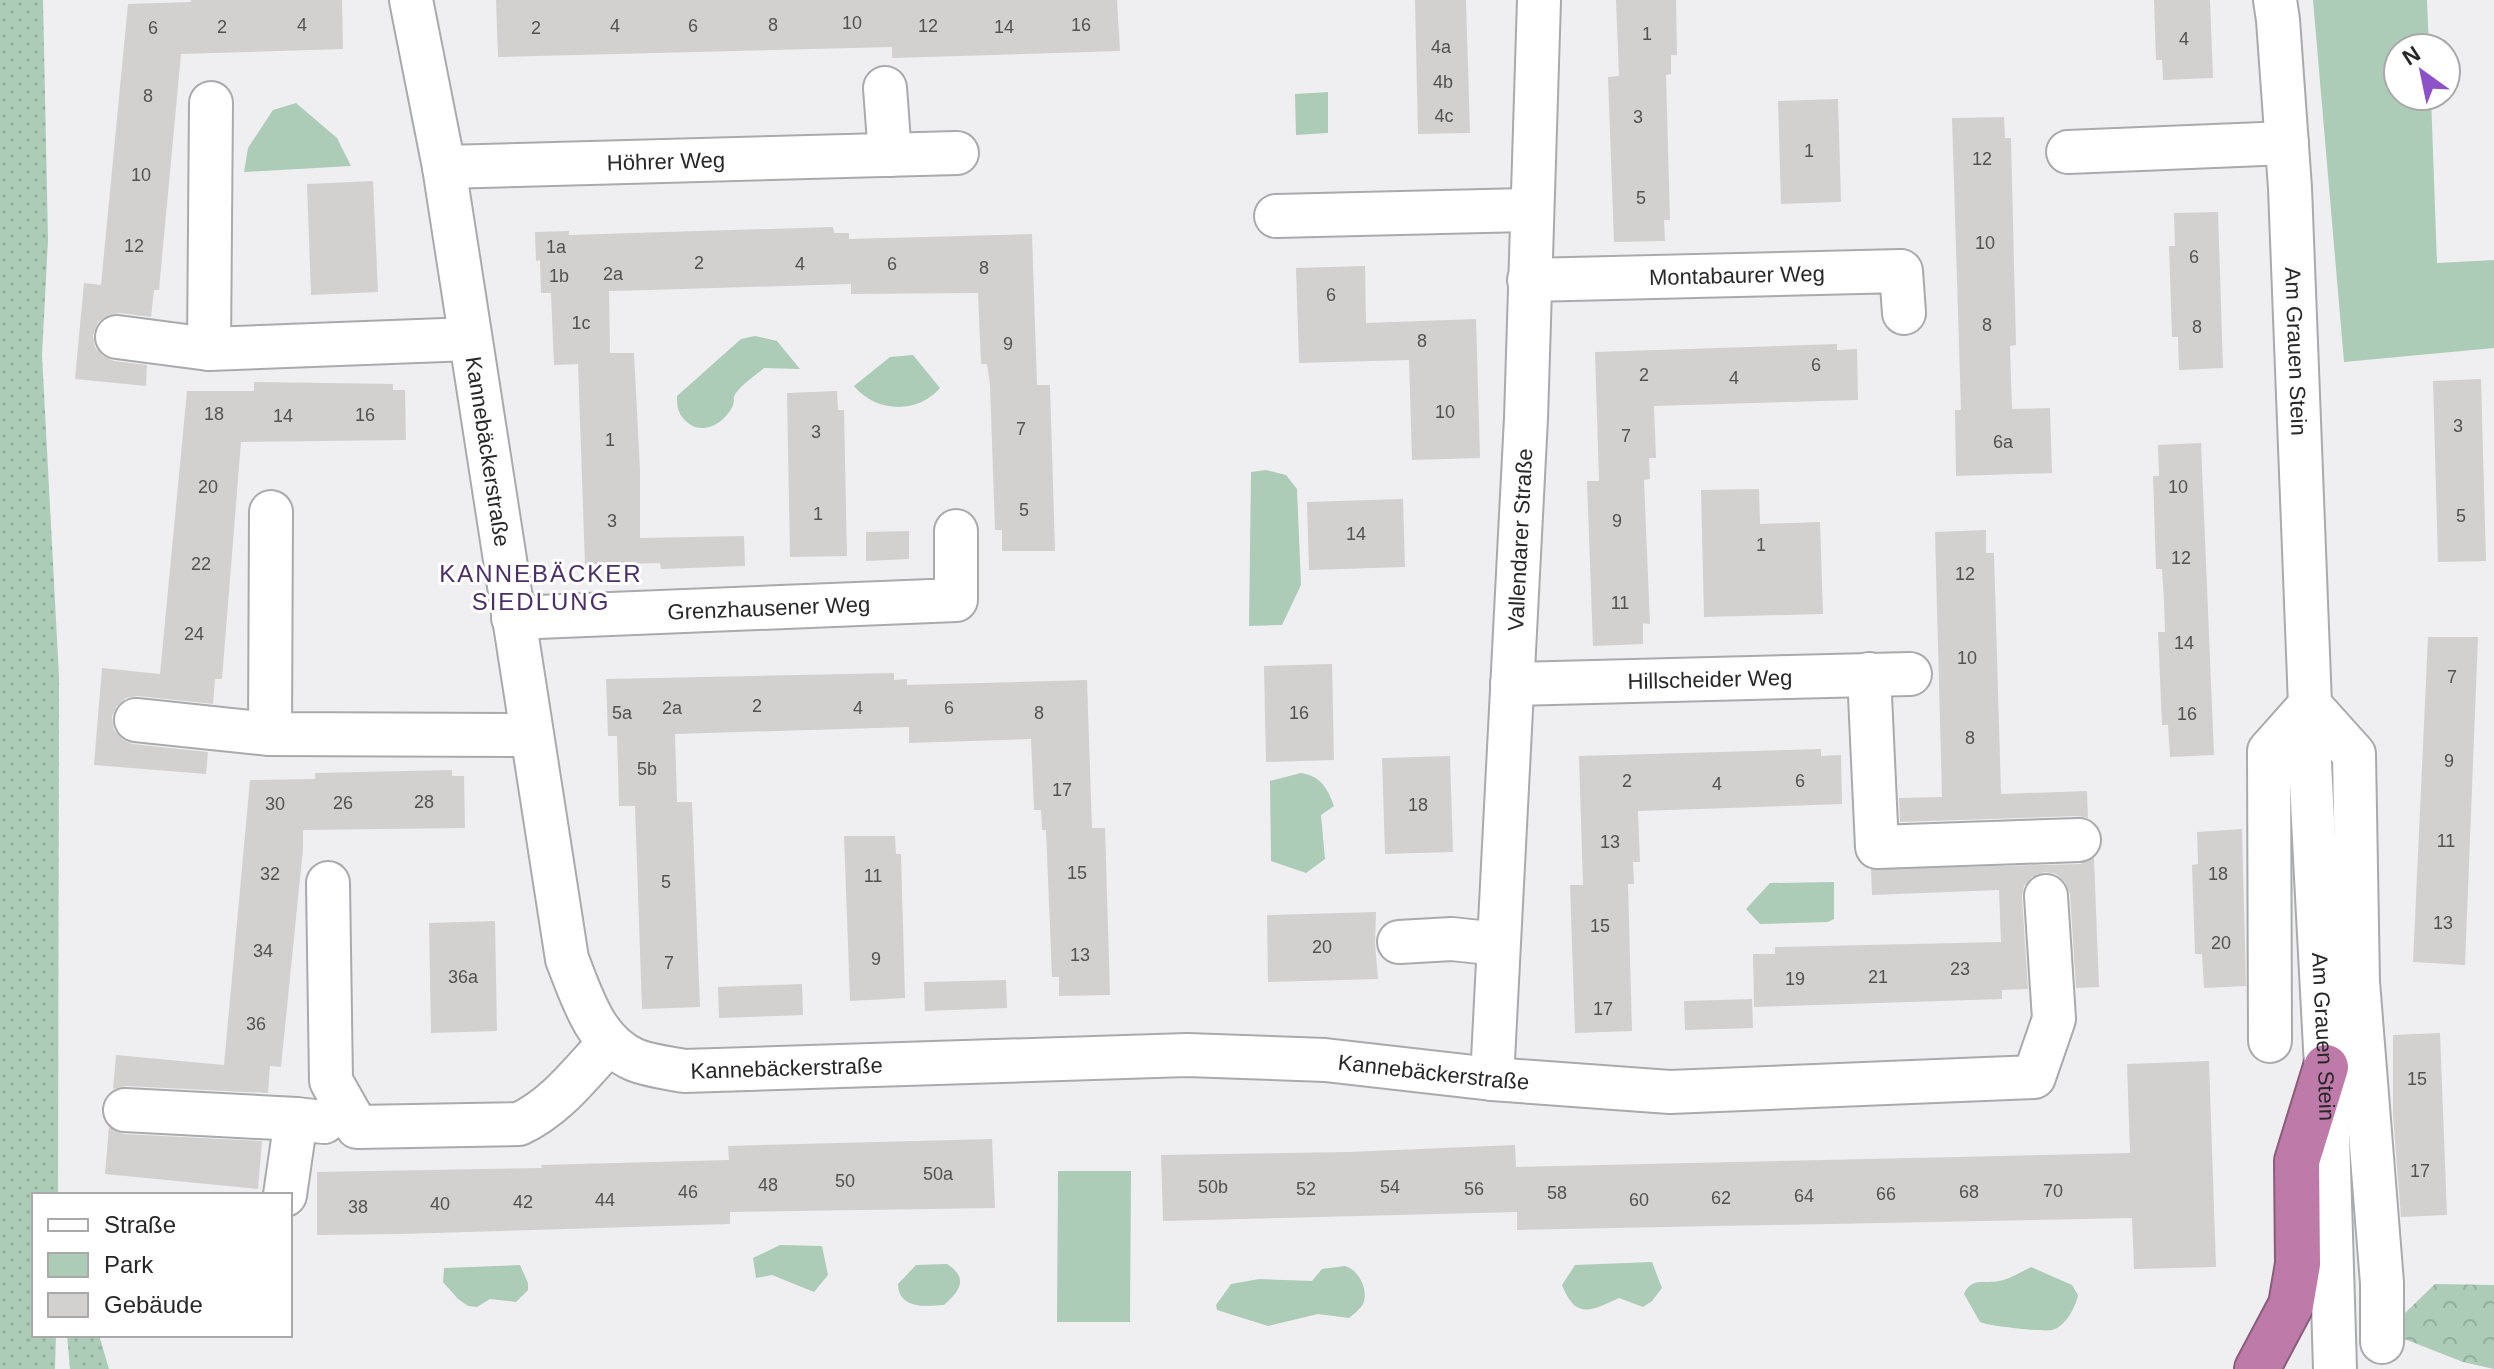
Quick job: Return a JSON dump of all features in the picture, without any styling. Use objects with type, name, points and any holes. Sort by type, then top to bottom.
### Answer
[{"type":"highway","points":[[2257,1369],[2291,1305],[2298,1264],[2297,1161],[2326,1067]]},
{"type":"street","name":"Kannebäckerstraße","points":[[411,0],[444,167],[567,959],[588,1014],[609,1043],[635,1060],[684,1071],[1187,1055],[1325,1060],[1492,1079],[1670,1092],[2034,1077],[2054,1019],[2046,896]]},
{"type":"street","name":"Vallendarer Straße","points":[[1492,1079],[1526,418],[1539,0]]},
{"type":"street","name":"Am Grauen Stein","points":[[2275,0],[2287,143],[2310,763],[2326,1067],[2335,1369]]},
{"type":"street","points":[[885,88],[890,155]]},
{"type":"street","points":[[209,349],[211,103]]},
{"type":"street","points":[[2068,152],[2287,143]]},
{"type":"street","name":"Höhrer Weg","points":[[444,167],[957,153]]},
{"type":"street","points":[[1276,216],[1531,210]]},
{"type":"street","name":"Montabaurer Weg","points":[[1529,280],[1901,271],[1904,313]]},
{"type":"street","points":[[117,337],[209,349],[470,339]]},
{"type":"street","points":[[270,734],[271,512]]},
{"type":"street","name":"Grenzhausener Weg","points":[[513,618],[956,600],[956,531]]},
{"type":"street","name":"Hillscheider Weg","points":[[1512,684],[1890,674],[1877,847],[2079,840]]},
{"type":"street","points":[[2270,1041],[2269,751],[2310,705]]},
{"type":"street","name":"Am Grauen Stein","points":[[2310,705],[2354,754],[2358,982],[2382,1283],[2382,1342]]},
{"type":"street","points":[[136,720],[270,734],[532,735]]},
{"type":"street","points":[[328,883],[331,1081],[357,1127]]},
{"type":"street","points":[[1399,942],[1452,939],[1498,944]]},
{"type":"street","points":[[125,1110],[296,1119],[357,1127],[519,1124],[537,1116],[562,1094],[609,1043]]},
{"type":"street","points":[[285,1193],[296,1119]]},
{"type":"green space","points":[[0,0],[43,0],[48,240],[42,355],[59,677],[58,1193],[32,1193],[32,1337],[56,1337],[55,1369],[0,1369]]},
{"type":"green space","points":[[2313,0],[2427,0],[2428,32],[2382,32],[2382,112],[2432,112],[2437,263],[2494,260],[2494,348],[2344,362]]},
{"type":"green space","points":[[1328,92],[1328,133],[1296,135],[1295,94]]},
{"type":"green space","points":[[296,103],[337,138],[351,166],[244,172],[248,148],[273,110]]},
{"type":"green space","points":[[755,336],[777,341],[800,369],[764,368],[739,390],[730,411],[720,422],[707,428],[688,423],[679,411],[677,396],[741,339]]},
{"type":"green space","points":[[913,355],[940,388],[920,402],[909,406],[885,405],[863,395],[854,386],[890,357]]},
{"type":"green space","points":[[1266,470],[1286,475],[1297,489],[1301,585],[1282,625],[1249,626],[1251,472]]},
{"type":"green space","points":[[1301,773],[1323,784],[1334,806],[1321,815],[1325,859],[1306,873],[1271,861],[1270,781]]},
{"type":"green space","points":[[1834,882],[1834,919],[1828,922],[1760,924],[1746,909],[1770,883]]},
{"type":"green space","points":[[1058,1171],[1131,1171],[1130,1322],[1057,1322]]},
{"type":"green space","points":[[780,1245],[822,1246],[828,1275],[814,1292],[772,1275],[756,1278],[753,1258]]},
{"type":"green space","points":[[1652,1262],[1662,1288],[1643,1307],[1619,1298],[1586,1310],[1573,1304],[1562,1285],[1575,1265]]},
{"type":"green space","points":[[947,1264],[958,1274],[960,1284],[944,1305],[915,1305],[903,1298],[898,1284],[916,1265]]},
{"type":"green space","points":[[520,1265],[528,1290],[516,1302],[490,1299],[477,1307],[468,1306],[443,1282],[444,1268]]},
{"type":"green space","points":[[1345,1266],[1358,1276],[1365,1293],[1363,1304],[1349,1318],[1318,1314],[1268,1326],[1217,1310],[1216,1305],[1231,1284],[1259,1279],[1312,1281],[1322,1269]]},
{"type":"green space","points":[[2031,1267],[2072,1285],[2078,1295],[2065,1321],[2052,1330],[1980,1322],[1964,1294],[1970,1285],[2007,1279]]},
{"type":"green space","points":[[2435,1284],[2494,1285],[2494,1369],[2463,1362],[2402,1338],[2405,1313]]},
{"type":"green space","points":[[67,1337],[100,1337],[109,1369],[70,1369]]},
{"type":"building","points":[[191,0],[342,0],[343,49],[181,54],[159,290],[154,290],[151,317],[120,313],[109,315],[98,322],[93,335],[95,347],[103,356],[114,361],[147,365],[146,386],[75,379],[84,283],[101,285],[128,4]]},
{"type":"building","points":[[496,0],[1117,0],[1120,51],[892,58],[892,47],[498,57]]},
{"type":"building","points":[[1415,0],[1466,0],[1470,133],[1418,134]]},
{"type":"building","points":[[1616,0],[1676,0],[1677,55],[1671,55],[1671,74],[1666,75],[1670,220],[1664,220],[1665,241],[1614,242],[1608,77],[1619,76]]},
{"type":"building","points":[[2154,0],[2210,0],[2213,78],[2163,80],[2162,60],[2156,60]]},
{"type":"building","points":[[1838,99],[1841,202],[1781,204],[1778,101]]},
{"type":"building","points":[[2004,117],[2005,138],[2011,138],[2016,345],[2010,346],[2012,409],[2050,408],[2052,473],[1956,476],[1955,410],[1961,410],[1952,118]]},
{"type":"building","points":[[373,181],[378,292],[311,295],[307,184]]},
{"type":"building","points":[[2218,212],[2223,368],[2179,370],[2178,337],[2172,337],[2169,246],[2175,246],[2174,213]]},
{"type":"building","points":[[833,227],[834,233],[849,233],[849,239],[1032,234],[1037,385],[1050,385],[1055,551],[1002,551],[1002,530],[995,530],[990,385],[987,364],[981,364],[978,293],[851,294],[851,284],[609,291],[610,353],[634,353],[640,538],[744,536],[745,566],[661,569],[660,563],[585,565],[578,364],[554,365],[551,293],[541,293],[535,232],[569,231],[569,235]]},
{"type":"building","points":[[1365,266],[1366,323],[1476,319],[1480,458],[1412,460],[1409,360],[1299,363],[1296,268]]},
{"type":"building","points":[[1837,344],[1837,350],[1857,349],[1858,400],[1654,406],[1656,458],[1649,458],[1650,479],[1644,480],[1650,624],[1643,623],[1643,644],[1593,646],[1587,481],[1599,481],[1595,352]]},
{"type":"building","points":[[2481,379],[2486,561],[2438,562],[2433,381]]},
{"type":"building","points":[[254,382],[393,384],[393,390],[405,390],[406,440],[241,442],[222,679],[215,679],[213,704],[138,696],[126,698],[116,707],[112,717],[114,730],[123,740],[133,744],[208,752],[206,774],[94,765],[102,668],[160,674],[187,391],[254,391]]},
{"type":"building","points":[[837,391],[838,410],[844,410],[847,556],[790,557],[787,393]]},
{"type":"building","points":[[2201,443],[2214,755],[2170,757],[2168,725],[2162,725],[2158,632],[2165,632],[2164,601],[2162,569],[2156,569],[2153,476],[2159,476],[2158,445]]},
{"type":"building","points":[[1759,489],[1760,524],[1820,522],[1823,614],[1704,617],[1701,490]]},
{"type":"building","points":[[1403,499],[1405,567],[1309,570],[1307,502]]},
{"type":"building","points":[[1986,530],[1986,553],[1994,553],[2001,794],[2087,791],[2088,818],[1900,822],[1899,798],[1942,797],[1935,532]]},
{"type":"building","points":[[909,531],[909,559],[866,561],[866,532]]},
{"type":"building","points":[[2428,637],[2478,637],[2465,965],[2413,962]]},
{"type":"building","points":[[1332,664],[1334,760],[1266,762],[1264,666]]},
{"type":"building","points":[[894,673],[894,680],[907,679],[907,685],[1087,680],[1092,828],[1105,828],[1110,995],[1059,996],[1059,977],[1052,977],[1046,830],[1042,830],[1041,810],[1034,810],[1031,739],[909,743],[909,727],[675,734],[677,802],[692,802],[700,1007],[642,1009],[635,806],[619,806],[617,736],[608,736],[606,679]]},
{"type":"building","points":[[1821,749],[1821,756],[1841,755],[1842,804],[1638,811],[1640,862],[1633,862],[1634,884],[1628,884],[1632,1031],[1575,1033],[1570,885],[1583,885],[1579,756]]},
{"type":"building","points":[[1450,756],[1453,852],[1385,854],[1382,758]]},
{"type":"building","points":[[452,770],[452,776],[464,776],[465,828],[303,830],[281,1067],[270,1066],[268,1093],[126,1086],[113,1089],[116,1055],[224,1065],[250,780],[315,779],[315,773]]},
{"type":"building","points":[[2242,829],[2246,986],[2204,988],[2202,954],[2195,954],[2192,865],[2198,864],[2197,832]]},
{"type":"building","points":[[844,836],[895,836],[896,854],[901,854],[905,998],[850,1001]]},
{"type":"building","points":[[2094,858],[2099,987],[2076,988],[2070,894],[2065,882],[2056,874],[2045,872],[2032,877],[2024,886],[2022,897],[2028,989],[2002,990],[2002,999],[1754,1007],[1753,954],[1775,954],[1775,947],[2001,942],[1999,890],[1872,895],[1871,869],[2080,864]]},
{"type":"building","points":[[1376,912],[1378,979],[1268,982],[1267,915]]},
{"type":"building","points":[[495,921],[497,1031],[431,1033],[429,923]]},
{"type":"building","points":[[1006,980],[1007,1008],[925,1011],[924,982]]},
{"type":"building","points":[[802,984],[803,1015],[719,1018],[718,987]]},
{"type":"building","points":[[1752,999],[1753,1028],[1685,1030],[1684,1001]]},
{"type":"building","points":[[2440,1033],[2447,1215],[2401,1217],[2393,1116],[2393,1035]]},
{"type":"building","points":[[2209,1061],[2216,1267],[2134,1269],[2132,1218],[1517,1230],[1517,1212],[1163,1221],[1161,1155],[1515,1145],[1516,1167],[2130,1153],[2127,1064]]},
{"type":"building","points":[[109,1127],[124,1134],[262,1141],[258,1189],[105,1174]]},
{"type":"building","points":[[992,1139],[995,1208],[730,1212],[730,1224],[317,1235],[317,1172],[542,1168],[541,1165],[729,1160],[728,1146]]},
{"type":"district","name":"KANNEBÄCKER SIEDLUNG","points":[[541,588]]}]
